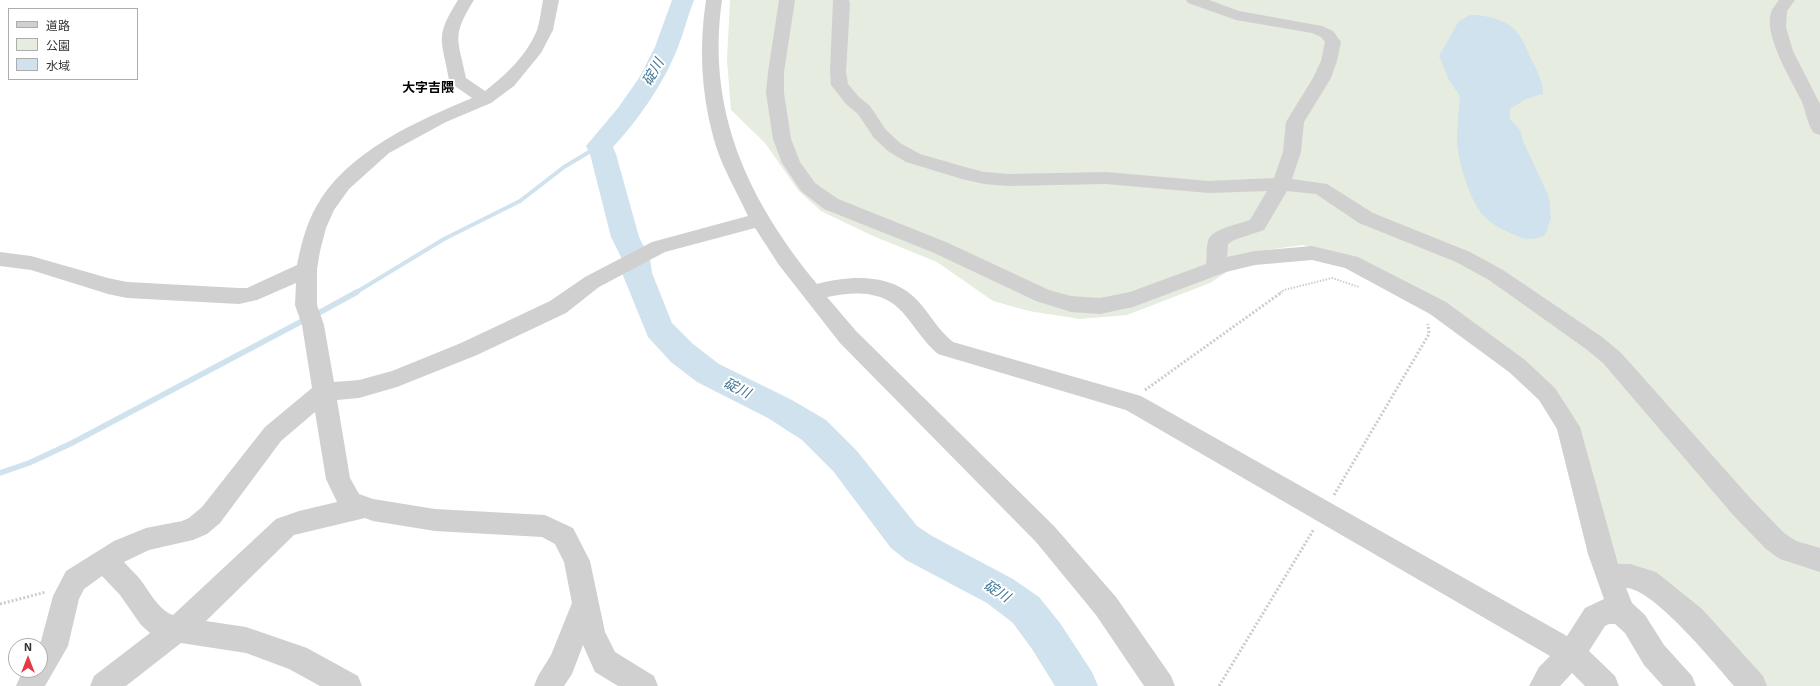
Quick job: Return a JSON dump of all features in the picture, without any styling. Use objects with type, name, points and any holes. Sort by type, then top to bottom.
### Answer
[{"type":"street","points":[[466,0],[455,18],[450,31],[450,42],[458,80],[485,99]]},
{"type":"street","points":[[551,0],[545,30],[533,53],[508,82],[485,99],[440,118],[382,149],[342,185],[325,208],[316,228],[307,269],[306,305],[313,325],[338,479],[350,502],[373,510],[435,520],[545,526],[564,536],[577,561],[592,634],[605,662],[644,686]]},
{"type":"street","points":[[714,0],[711,20],[710,48],[713,92],[722,136],[733,165],[760,220],[786,260],[848,336],[1045,534],[1106,606],[1162,686]]},
{"type":"street","points":[[787,0],[776,72],[775,93],[782,139],[791,163],[808,187],[831,204],[946,250],[1043,296],[1071,304],[1100,306],[1133,299],[1216,268],[1255,258],[1312,253],[1351,262],[1438,308],[1517,366],[1547,394],[1568,428],[1601,554],[1621,610],[1635,624],[1654,655],[1682,686]]},
{"type":"street","points":[[841,0],[838,72],[840,84],[852,100],[864,110],[880,134],[894,147],[912,158],[962,174],[1008,180],[1106,178],[1210,187],[1281,184],[1320,188],[1366,218],[1463,257],[1496,275],[1594,343],[1611,357],[1623,370],[1743,508],[1775,541],[1790,551],[1812,559],[1820,560]]},
{"type":"street","points":[[1194,0],[1236,15],[1316,29],[1327,34],[1333,42],[1329,61],[1322,78],[1294,122],[1292,152],[1281,184],[1257,225],[1227,234],[1218,241],[1216,268]]},
{"type":"street","points":[[1786,0],[1779,11],[1778,27],[1785,51],[1811,103],[1820,128]]},
{"type":"street","points":[[48,656],[54,646],[66,596],[75,580],[123,549],[146,539],[184,532],[198,526],[211,515],[273,434],[323,392],[360,389],[397,378],[527,323],[558,306],[592,282],[642,254],[659,247],[760,220]]},
{"type":"street","points":[[0,259],[31,263],[108,286],[128,290],[239,296],[250,294],[307,269]]},
{"type":"street","points":[[812,293],[834,286],[856,284],[878,287],[892,291],[909,304],[932,336],[946,348],[1129,402],[1572,654],[1605,686]]},
{"type":"street","points":[[104,686],[177,629],[285,527],[298,522],[365,508]]},
{"type":"street","points":[[104,560],[129,586],[151,616],[160,624],[177,629],[246,640],[297,658],[341,685]]},
{"type":"street","points":[[1609,576],[1630,576],[1647,581],[1692,618],[1753,686]]},
{"type":"street","points":[[548,686],[562,664],[586,602]]},
{"type":"street","points":[[1543,686],[1549,677],[1572,654],[1596,617],[1606,610],[1621,610]]},
{"type":"path","points":[[1129,402],[1284,290],[1332,278],[1362,288]]},
{"type":"path","points":[[1219,686],[1429,334],[1428,324],[1424,320]]},
{"type":"path","points":[[0,604],[35,594],[70,588]]},
{"type":"green space","points":[[730,0],[1820,0],[1820,686],[1742,686],[1652,596],[1625,583],[1601,526],[1555,393],[1357,260],[1303,245],[1259,251],[1210,283],[1127,315],[1080,319],[1029,311],[993,301],[937,262],[873,236],[821,211],[798,190],[765,143],[731,110],[727,60]]},
{"type":"water","points":[[1470,15],[1491,17],[1504,22],[1516,31],[1531,58],[1541,81],[1543,94],[1526,99],[1510,109],[1510,119],[1520,130],[1523,141],[1549,197],[1551,218],[1545,235],[1540,237],[1526,239],[1498,227],[1478,209],[1469,191],[1457,142],[1460,96],[1449,80],[1439,56],[1459,21]]},
{"type":"waterway","name":"碇川","points":[[683,0],[667,47],[651,78],[627,114],[599,146],[603,154],[625,237],[636,259],[637,273],[659,329],[682,353],[708,373],[780,409],[814,430],[845,461],[904,537],[919,548],[1000,591],[1026,610],[1046,636],[1078,686]]},
{"type":"waterway","points":[[355,293],[444,239],[520,201],[564,167],[599,146]]},
{"type":"waterway","points":[[315,315],[357,292]]},
{"type":"waterway","points":[[0,473],[29,463],[72,443],[306,319]]},
{"type":"district","name":"大字吉隈","points":[[428,88]]}]
